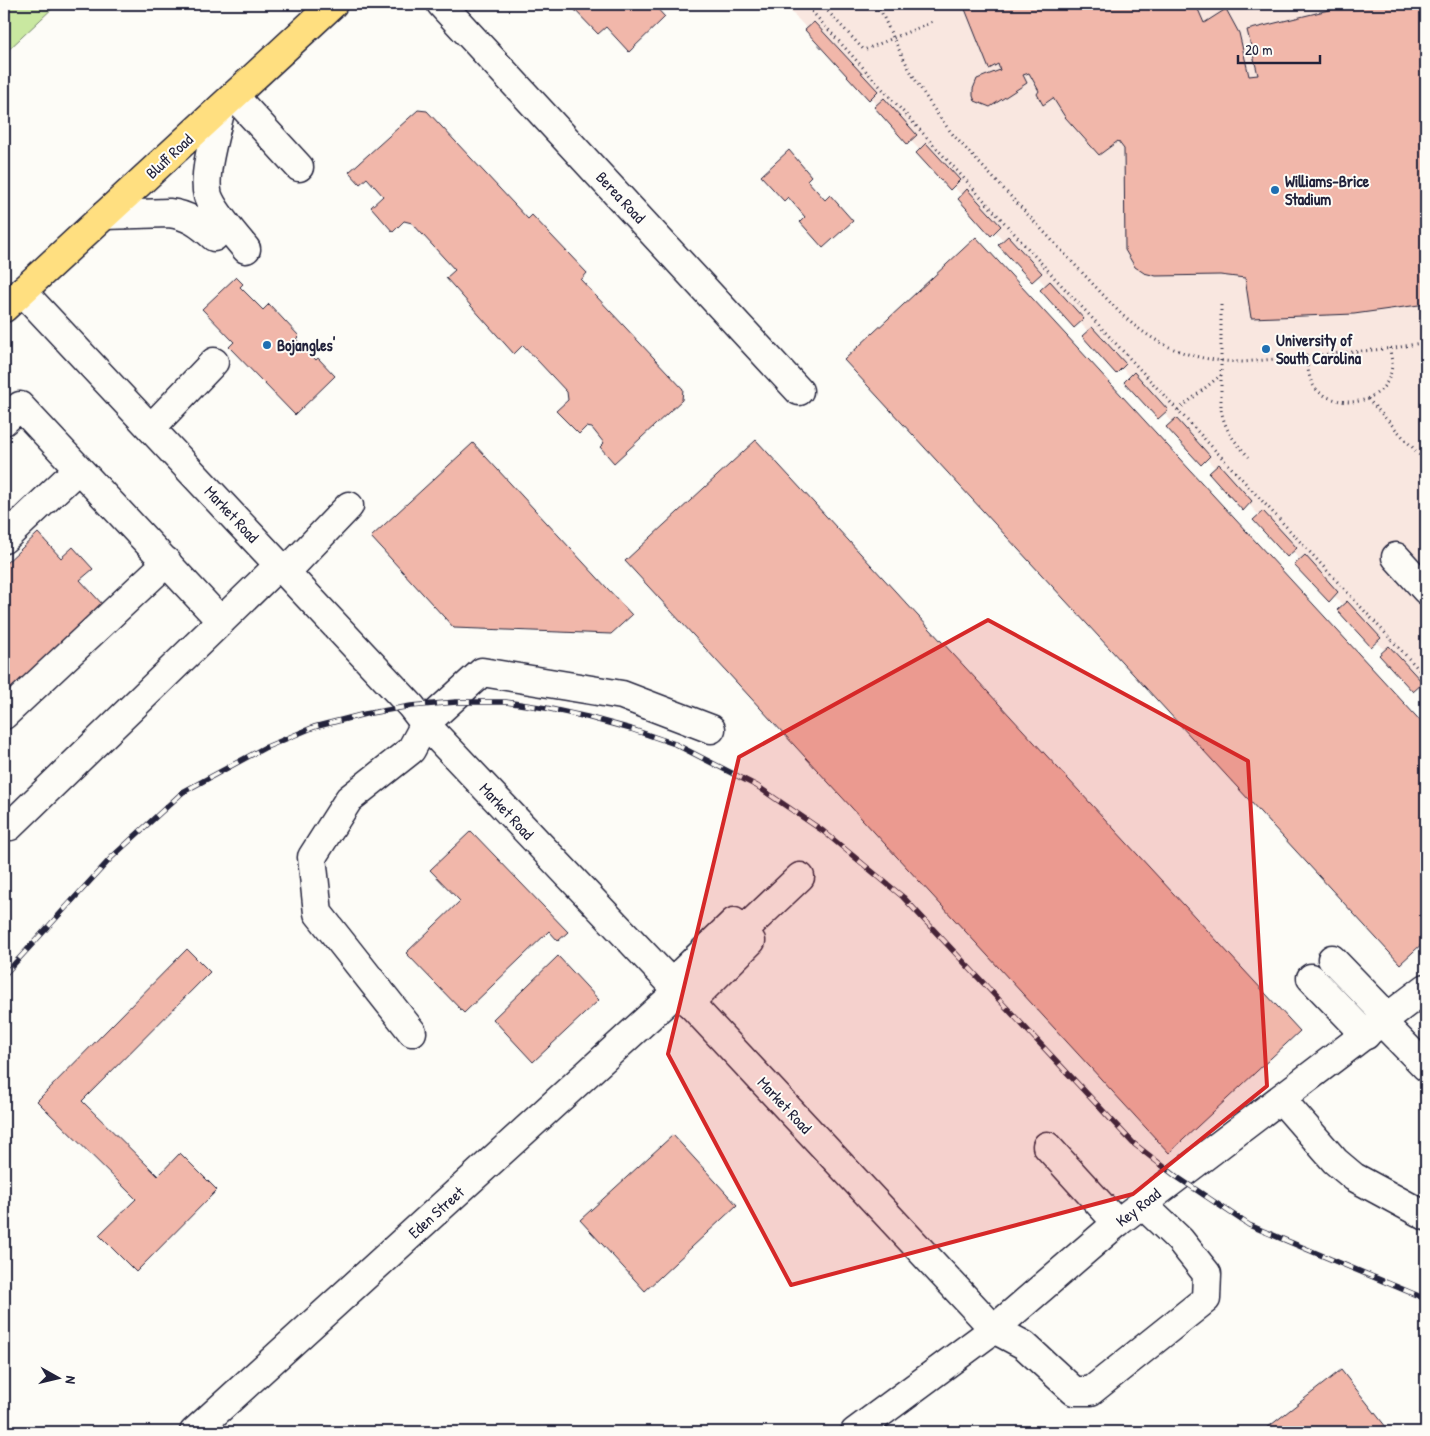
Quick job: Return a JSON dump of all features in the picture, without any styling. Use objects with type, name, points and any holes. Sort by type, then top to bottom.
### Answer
[{"type":"main road","name":"Bluff Road","points":[[13,299],[333,4]]},
{"type":"street","name":"Berea Road","points":[[441,4],[799,391]]},
{"type":"street","points":[[246,249],[212,205],[208,196],[206,178],[227,102],[299,167]]},
{"type":"street","points":[[105,215],[177,214],[198,222],[214,237]]},
{"type":"street","name":"Market Road","points":[[13,299],[151,428],[283,568],[425,724],[994,1329],[1024,1345],[1074,1391],[1091,1391],[1206,1299],[1207,1274],[1180,1240],[1142,1204]]},
{"type":"street","points":[[151,428],[214,362]]},
{"type":"street","points":[[4,421],[20,406],[222,621]]},
{"type":"street","points":[[4,539],[78,469]]},
{"type":"street","points":[[6,826],[222,621],[283,568],[349,506]]},
{"type":"street","points":[[1396,557],[1426,590]]},
{"type":"street","points":[[4,715],[167,562]]},
{"type":"street","points":[[412,1032],[318,913],[312,857],[349,799],[411,750],[425,724],[482,672],[622,695],[711,729]]},
{"type":"street","name":"Eden Street","points":[[194,1432],[679,992],[800,877]]},
{"type":"street","points":[[1332,959],[1379,1025]]},
{"type":"street","points":[[1311,978],[1379,1025],[1426,1067]]},
{"type":"street","name":"Key Road","points":[[855,1432],[994,1329],[1117,1223],[1426,988]]},
{"type":"street","points":[[1281,1099],[1335,1161],[1354,1177],[1426,1216]]},
{"type":"street","points":[[1047,1146],[1117,1223]]},
{"type":"path","points":[[805,4],[1426,677]]},
{"type":"path","points":[[821,4],[864,50],[935,21]]},
{"type":"path","points":[[878,4],[918,85],[954,136],[1122,315],[1137,328],[1174,350],[1221,362],[1243,362],[1390,348],[1426,342]]},
{"type":"path","points":[[1221,305],[1221,409],[1224,423],[1236,442],[1249,457]]},
{"type":"path","points":[[1306,356],[1311,381],[1321,394],[1348,402],[1368,399],[1378,393],[1387,382],[1392,363],[1390,348]]},
{"type":"path","points":[[1178,410],[1221,374]]},
{"type":"path","points":[[1368,399],[1426,462]]},
{"type":"highlighted area","points":[[988,620],[1248,761],[1267,1086],[1133,1194],[791,1285],[668,1054],[739,757]]},
{"type":"shaded area","name":"University of South Carolina","points":[[784,4],[1426,4],[1426,695]]},
{"type":"green space","points":[[4,4],[57,4],[4,54]]},
{"type":"building","points":[[569,4],[653,4],[665,17],[629,52],[606,27],[598,34]]},
{"type":"building","name":"Williams-Brice Stadium","points":[[963,4],[1202,4],[1197,7],[1204,23],[1226,9],[1239,33],[1249,76],[1258,75],[1247,30],[1353,4],[1426,4],[1426,304],[1354,314],[1251,318],[1245,278],[1220,275],[1156,276],[1144,273],[1135,267],[1125,250],[1124,149],[1118,141],[1099,155],[1065,117],[1053,98],[1043,105],[1037,94],[1039,91],[1029,73],[1023,75],[1027,83],[990,107],[975,101],[973,89],[977,79],[1000,70],[998,64],[989,69]]},
{"type":"building","points":[[814,22],[878,91],[869,100],[805,30]]},
{"type":"building","points":[[884,98],[917,135],[907,144],[874,107]]},
{"type":"building","points":[[418,110],[427,111],[528,219],[532,215],[587,273],[581,280],[683,389],[682,400],[614,463],[600,447],[604,443],[592,428],[586,427],[579,434],[556,411],[568,400],[567,392],[523,345],[514,354],[446,278],[455,270],[412,223],[404,221],[393,232],[371,207],[383,196],[367,178],[360,184],[349,172]]},
{"type":"building","points":[[926,143],[960,180],[950,190],[916,153]]},
{"type":"building","points":[[789,150],[811,176],[807,180],[825,200],[830,195],[853,221],[823,248],[800,222],[805,217],[788,197],[784,201],[761,176]]},
{"type":"building","points":[[967,189],[1001,226],[991,236],[958,199]]},
{"type":"building","points":[[1008,236],[1042,273],[1032,282],[998,245]]},
{"type":"building","points":[[976,237],[1426,727],[1426,940],[1400,964],[844,360]]},
{"type":"building","name":"Bojangles'","points":[[236,277],[243,284],[240,287],[263,310],[269,304],[299,336],[296,339],[335,376],[295,415],[229,347],[234,342],[202,309]]},
{"type":"building","points":[[1050,281],[1084,319],[1074,328],[1040,290]]},
{"type":"building","points":[[1092,327],[1126,364],[1116,374],[1082,336]]},
{"type":"building","points":[[1134,372],[1168,410],[1158,419],[1124,382]]},
{"type":"building","points":[[1176,418],[1210,456],[1201,465],[1166,427]]},
{"type":"building","points":[[756,440],[1300,1031],[1169,1153],[625,561]]},
{"type":"building","points":[[473,443],[632,615],[611,634],[454,628],[371,537]]},
{"type":"building","points":[[1219,464],[1252,501],[1243,511],[1209,473]]},
{"type":"building","points":[[1263,511],[1297,548],[1287,557],[1253,520]]},
{"type":"building","points":[[38,533],[61,558],[73,547],[93,569],[80,580],[104,606],[4,699],[4,565]]},
{"type":"building","points":[[1305,555],[1338,592],[1329,602],[1294,565]]},
{"type":"building","points":[[1347,601],[1381,638],[1371,647],[1337,610]]},
{"type":"building","points":[[1389,646],[1423,683],[1413,692],[1379,655]]},
{"type":"building","points":[[471,831],[568,932],[558,941],[549,931],[464,1013],[406,953],[460,901],[430,870]]},
{"type":"building","points":[[187,949],[210,972],[82,1101],[158,1176],[180,1153],[217,1190],[136,1272],[99,1235],[136,1199],[37,1101]]},
{"type":"building","points":[[558,956],[599,1000],[533,1062],[493,1019]]},
{"type":"building","points":[[673,1135],[737,1205],[645,1291],[580,1220]]},
{"type":"building","points":[[1341,1370],[1390,1432],[1262,1432]]},
{"type":"railway","points":[[4,975],[112,857],[183,792],[264,748],[314,727],[365,714],[411,706],[456,702],[506,702],[587,717],[675,744],[757,786],[823,831],[903,897],[1133,1143],[1177,1177],[1249,1225],[1426,1299]]},
{"type":"place","name":"Williams-Brice Stadium","points":[[1275,190]]},
{"type":"place","name":"Bojangles'","points":[[267,345]]},
{"type":"place","name":"University of South Carolina","points":[[1266,349]]}]
